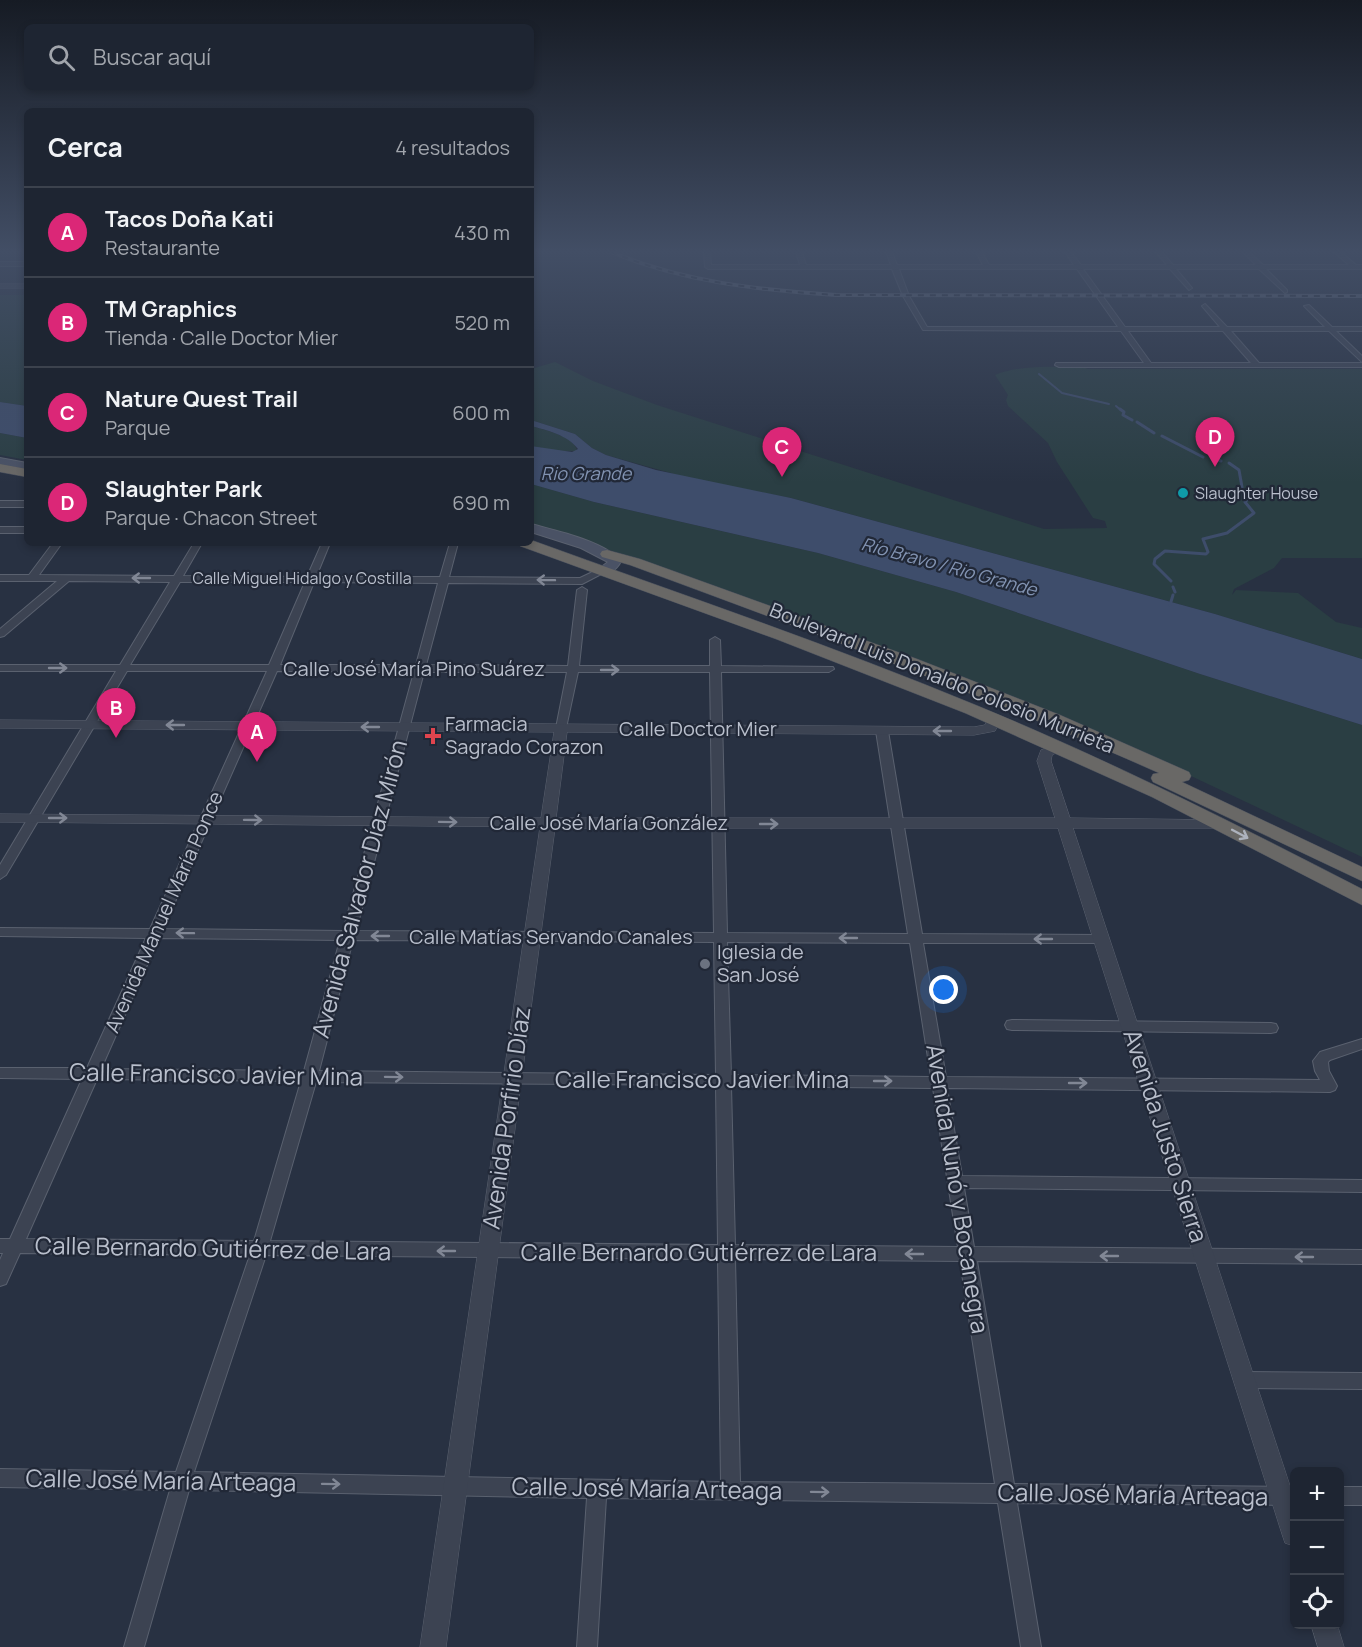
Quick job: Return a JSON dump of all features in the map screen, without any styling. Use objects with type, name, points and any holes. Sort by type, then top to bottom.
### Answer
[{"type":"highway","points":[[0,468],[24,472]]},
{"type":"highway","points":[[0,476],[24,480]]},
{"type":"highway","name":"Boulevard Luis Donaldo Colosio Murrieta","points":[[534,537],[963,694],[1047,728],[1172,783],[1362,875]]},
{"type":"highway","name":"Boulevard Luis Donaldo Colosio Murrieta","points":[[534,545],[607,563],[747,623],[1060,747],[1158,791],[1362,898]]},
{"type":"highway","points":[[607,563],[635,562],[1043,714],[1166,768],[1235,804],[1290,840]]},
{"type":"highway","points":[[911,663],[963,694]]},
{"type":"main road","points":[[0,461],[24,465]]},
{"type":"main road","name":"Boulevard Luis Donaldo Colosio Murrieta","points":[[534,529],[607,563]]},
{"type":"street","points":[[925,329],[1362,329]]},
{"type":"street","points":[[1122,329],[1149,365]]},
{"type":"street","points":[[1226,329],[1257,365]]},
{"type":"street","points":[[1330,329],[1362,360]]},
{"type":"street","points":[[1059,365],[1362,365]]},
{"type":"street","points":[[0,504],[24,504]]},
{"type":"street","points":[[0,530],[24,530]]},
{"type":"street","points":[[33,577],[56,546]]},
{"type":"street","points":[[0,875],[196,546]]},
{"type":"street","name":"Avenida Manuel María Ponce","points":[[0,1279],[7,1247],[92,1074],[273,669],[325,546]]},
{"type":"street","name":"Avenida Salvador Díaz Mirón","points":[[134,1647],[182,1481],[260,1249],[310,1077],[346,936],[380,821],[403,727],[453,546]]},
{"type":"street","name":"Calle Miguel Hidalgo y Costilla","points":[[0,578],[582,581],[607,563]]},
{"type":"street","points":[[0,634],[68,577]]},
{"type":"street","name":"Avenida Porfirio Díaz","points":[[434,1647],[561,728],[573,670],[582,590]]},
{"type":"street","points":[[715,640],[731,1491]]},
{"type":"street","name":"Calle José María Pino Suárez","points":[[0,668],[829,669]]},
{"type":"street","name":"Calle Doctor Mier","points":[[0,724],[882,731],[984,730],[992,726],[994,719]]},
{"type":"street","name":"Avenida Nunó y Bocanegra","points":[[882,731],[1032,1647]]},
{"type":"street","name":"Avenida Justo Sierra","points":[[1060,747],[1046,753],[1044,761],[1204,1257],[1245,1380],[1288,1496],[1292,1521]]},
{"type":"street","name":"Calle José María González","points":[[0,818],[718,824],[1218,823]]},
{"type":"street","name":"Calle Matías Servando Canales","points":[[0,932],[533,938],[1101,939]]},
{"type":"street","points":[[1012,1025],[1271,1028]]},
{"type":"street","name":"Calle Francisco Javier Mina","points":[[0,1073],[1330,1086],[1322,1071],[1320,1061],[1325,1056],[1362,1044]]},
{"type":"street","points":[[955,1182],[1362,1186]]},
{"type":"street","name":"Calle Bernardo Gutiérrez de Lara","points":[[7,1247],[1362,1257]]},
{"type":"street","points":[[1245,1380],[1362,1381]]},
{"type":"street","name":"Calle José María Arteaga","points":[[0,1478],[731,1491],[1288,1496]]},
{"type":"street","points":[[587,1647],[597,1489]]},
{"type":"street","points":[[1344,1496],[1362,1496]]},
{"type":"street","points":[[1326,1629],[1331,1647]]},
{"type":"green space","points":[[0,329],[24,329],[24,406],[0,402]]},
{"type":"green space","points":[[555,362],[593,381],[657,405],[1044,529],[1107,528],[1105,521],[1093,518],[1057,462],[1048,443],[1008,406],[1006,400],[1008,395],[995,375],[1017,369],[1051,367],[1362,369],[1362,558],[1282,558],[1274,568],[1234,589],[1232,595],[1236,590],[1298,593],[1336,622],[1362,628],[1362,659],[1215,614],[791,498],[696,480],[606,455],[592,448],[575,434],[534,421],[534,368]]},
{"type":"green space","points":[[534,427],[571,441],[577,451],[558,451],[534,447]]},
{"type":"green space","points":[[0,433],[24,437],[24,459],[0,455]]},
{"type":"green space","points":[[534,485],[594,502],[818,553],[956,592],[1200,674],[1362,725],[1362,857],[1191,776],[1032,706],[681,574],[534,525]]},
{"type":"water","points":[[0,402],[24,406],[24,437],[0,433]]},
{"type":"water","points":[[534,421],[575,434],[592,448],[606,455],[656,470],[791,498],[1215,614],[1362,659],[1362,725],[1200,674],[956,592],[818,553],[594,502],[534,485],[534,446],[572,452],[578,449],[569,440],[534,427]]},
{"type":"waterway","points":[[1039,374],[1062,393],[1109,404]]},
{"type":"waterway","points":[[1116,406],[1122,411]]},
{"type":"waterway","points":[[1120,409],[1124,412],[1123,415],[1132,420]]},
{"type":"waterway","points":[[1137,422],[1154,433]]},
{"type":"waterway","points":[[1162,436],[1203,457]]},
{"type":"waterway","points":[[1212,458],[1221,461]]},
{"type":"waterway","points":[[1229,463],[1239,470],[1242,487]]},
{"type":"waterway","points":[[1171,581],[1154,564],[1155,559],[1165,551],[1206,554],[1208,552],[1203,539],[1227,533],[1254,513],[1245,502],[1250,497],[1245,491]]},
{"type":"waterway","points":[[1173,587],[1175,592]]},
{"type":"waterway","points":[[1170,605],[1173,595]]},
{"type":"place","name":"Slaughter Park","points":[[1215,467]]},
{"type":"place","name":"Nature Quest Trail","points":[[782,477]]},
{"type":"place","name":"Slaughter House","points":[[1183,493]]},
{"type":"place","name":"Farmacia Sagrado Corazon","points":[[433,736]]},
{"type":"place","name":"TM Graphics","points":[[116,738]]},
{"type":"place","name":"Tacos Doña Kati","points":[[257,762]]},
{"type":"place","name":"Iglesia de San José","points":[[705,964]]},
{"type":"water label","name":"Rio Grande","points":[[586,474]]},
{"type":"water label","name":"Río Bravo / Rio Grande","points":[[949,567]]}]
